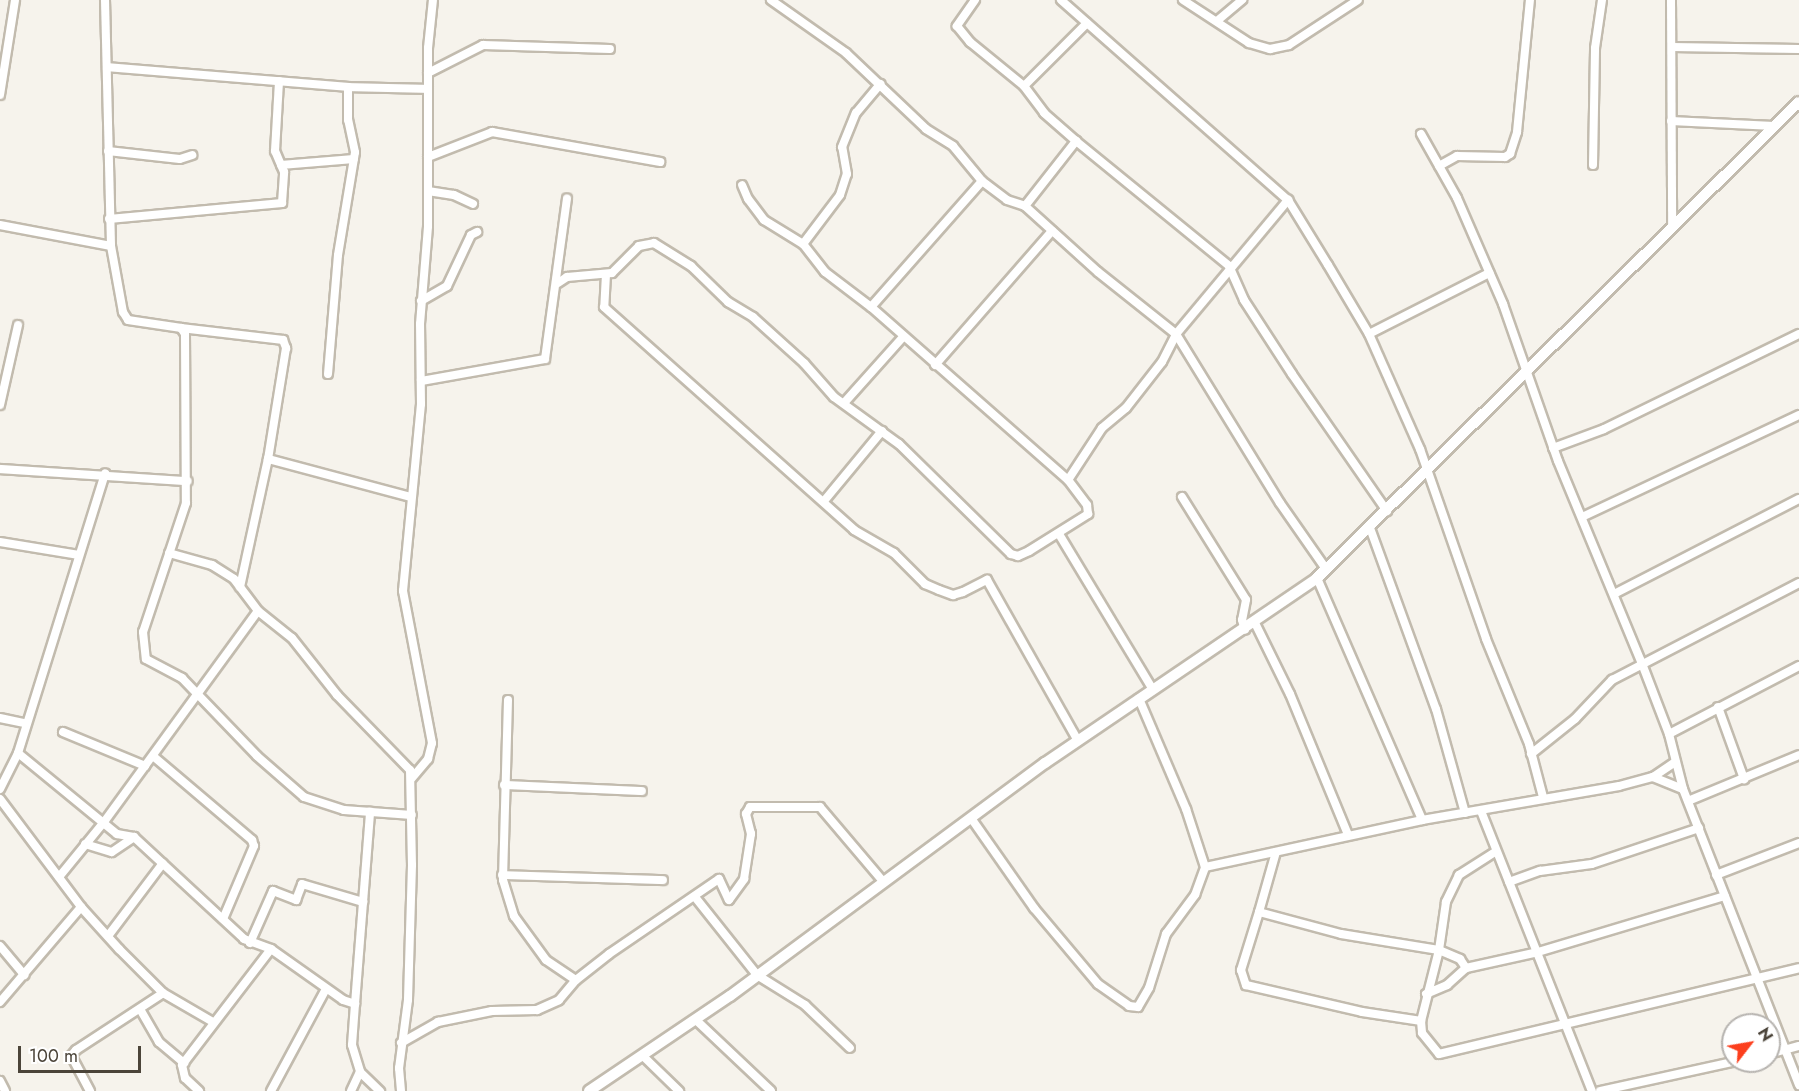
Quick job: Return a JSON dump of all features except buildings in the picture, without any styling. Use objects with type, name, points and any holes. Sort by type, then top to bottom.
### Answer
[{"type":"street","points":[[0,95],[15,0]]},
{"type":"street","points":[[105,0],[109,219],[111,246],[123,312],[128,320],[283,340],[286,348],[268,459],[240,587]]},
{"type":"street","points":[[412,778],[428,759],[432,744],[403,591],[421,381],[421,301],[428,191],[428,73],[433,0]]},
{"type":"street","points":[[771,0],[846,53],[926,129],[953,146],[982,181],[1006,200],[1024,206],[1176,334],[1280,503],[1326,569]]},
{"type":"street","points":[[975,0],[957,26],[1024,86],[1044,113],[1229,266],[1244,300],[1387,511]]},
{"type":"street","points":[[1061,0],[1288,200],[1370,334],[1428,470],[1531,754],[1543,797]]},
{"type":"street","points":[[1184,0],[1249,44],[1270,49],[1289,45],[1358,0]]},
{"type":"street","points":[[1217,21],[1242,0]]},
{"type":"street","points":[[1439,166],[1457,156],[1505,157],[1510,154],[1517,132],[1530,0]]},
{"type":"street","points":[[1593,165],[1595,48],[1602,0]]},
{"type":"street","points":[[1671,0],[1672,226]]},
{"type":"street","points":[[1024,86],[1087,23]]},
{"type":"street","points":[[428,73],[483,45],[610,49]]},
{"type":"street","points":[[1672,47],[1799,49]]},
{"type":"street","points":[[107,67],[348,87],[428,89]]},
{"type":"street","points":[[109,219],[282,203],[281,165],[275,152],[279,81]]},
{"type":"street","points":[[803,244],[840,195],[847,174],[842,147],[856,113],[880,84]]},
{"type":"street","points":[[328,374],[338,255],[354,159],[348,87]]},
{"type":"street","points":[[589,1091],[644,1057],[696,1020],[882,880],[1078,741],[1245,630],[1317,578],[1799,102]]},
{"type":"street","points":[[1671,121],[1774,126]]},
{"type":"street","points":[[428,157],[492,132],[660,162]]},
{"type":"street","points":[[1421,134],[1439,166],[1489,273],[1527,369],[1553,448],[1669,734],[1683,789],[1783,1050],[1799,1085]]},
{"type":"street","points":[[1024,206],[1076,141]]},
{"type":"street","points":[[108,151],[180,159],[192,155]]},
{"type":"street","points":[[281,165],[354,159]]},
{"type":"street","points":[[871,307],[982,181]]},
{"type":"street","points":[[558,283],[567,277],[606,274],[621,267],[639,246],[654,243],[691,266],[728,302],[753,317],[844,404],[882,431],[928,470],[1011,554],[1018,556],[1059,534],[1089,511],[1068,480],[871,307],[825,272],[803,244],[764,220],[742,184]]},
{"type":"street","points":[[428,191],[454,195],[473,204]]},
{"type":"street","points":[[421,381],[545,359],[558,283],[567,198]]},
{"type":"street","points":[[1068,480],[1102,428],[1126,408],[1162,362],[1176,334],[1229,266],[1288,200]]},
{"type":"street","points":[[0,225],[111,246]]},
{"type":"street","points":[[935,365],[1052,231]]},
{"type":"street","points":[[421,301],[447,286],[471,235],[477,232]]},
{"type":"street","points":[[1370,334],[1489,273]]},
{"type":"street","points":[[606,274],[604,307],[854,530],[905,561],[925,584],[953,595],[987,580],[1078,741]]},
{"type":"street","points":[[0,405],[18,325]]},
{"type":"street","points":[[181,328],[185,334],[188,481],[186,503],[143,632],[147,660],[182,678],[199,693],[257,756],[303,797],[344,810],[412,815]]},
{"type":"street","points":[[1553,448],[1604,429],[1799,334]]},
{"type":"street","points":[[844,404],[903,337]]},
{"type":"street","points":[[1581,517],[1799,415]]},
{"type":"street","points":[[824,501],[882,431]]},
{"type":"street","points":[[268,459],[411,497]]},
{"type":"street","points":[[0,469],[105,473],[188,481]]},
{"type":"street","points":[[0,789],[18,753],[24,723],[105,473]]},
{"type":"street","points":[[1182,497],[1246,600],[1242,620],[1245,630]]},
{"type":"street","points":[[1614,594],[1799,499]]},
{"type":"street","points":[[1370,528],[1436,709],[1466,813]]},
{"type":"street","points":[[1059,534],[1153,690]]},
{"type":"street","points":[[0,542],[79,555]]},
{"type":"street","points":[[169,553],[225,571],[258,611],[292,638],[337,694],[405,761],[412,778],[412,815],[408,1000],[401,1043],[401,1091]]},
{"type":"street","points":[[1317,578],[1422,820]]},
{"type":"street","points":[[1531,754],[1575,719],[1599,690],[1641,661],[1799,583]]},
{"type":"street","points":[[59,877],[104,822],[258,611]]},
{"type":"street","points":[[1255,623],[1290,694],[1348,835]]},
{"type":"street","points":[[1669,734],[1799,666]]},
{"type":"street","points":[[970,818],[1034,908],[1098,984],[1129,1006],[1138,1007],[1145,998],[1167,934],[1195,895],[1205,867],[1186,809],[1138,699]]},
{"type":"street","points":[[508,700],[502,875],[514,916],[546,960],[576,980]]},
{"type":"street","points":[[1718,707],[1744,779]]},
{"type":"street","points":[[0,718],[24,723]]},
{"type":"street","points":[[63,732],[145,766]]},
{"type":"street","points":[[18,753],[117,834],[134,837],[250,943],[271,949],[326,989],[355,1004]]},
{"type":"street","points":[[1688,801],[1799,755]]},
{"type":"street","points":[[153,756],[252,840],[254,846],[223,919]]},
{"type":"street","points":[[1205,867],[1422,820],[1481,811],[1653,777],[1675,762]]},
{"type":"street","points":[[1653,777],[1683,789]]},
{"type":"street","points":[[504,785],[642,792]]},
{"type":"street","points":[[0,799],[81,907],[108,936],[163,993],[213,1022]]},
{"type":"street","points":[[401,1043],[438,1023],[492,1011],[537,1010],[559,1000],[576,980],[719,879],[729,900],[744,879],[751,834],[746,814],[750,807],[820,807],[882,880]]},
{"type":"street","points":[[1481,811],[1495,852],[1538,952],[1592,1091]]},
{"type":"street","points":[[370,812],[352,1045],[360,1072],[380,1091]]},
{"type":"street","points":[[1509,882],[1540,871],[1592,864],[1699,828]]},
{"type":"street","points":[[85,844],[112,852],[134,837]]},
{"type":"street","points":[[1716,875],[1799,843]]},
{"type":"street","points":[[1276,852],[1241,970],[1246,985],[1362,1012],[1421,1021]]},
{"type":"street","points":[[1495,852],[1459,875],[1450,887],[1439,950],[1421,1021],[1422,1033],[1439,1054],[1565,1022],[1757,980],[1799,968]]},
{"type":"street","points":[[108,936],[163,863]]},
{"type":"street","points":[[502,875],[663,880]]},
{"type":"street","points":[[250,943],[273,891],[296,900],[302,884],[363,902]]},
{"type":"street","points":[[1426,994],[1447,985],[1466,968],[1538,952],[1725,896]]},
{"type":"street","points":[[695,897],[757,975],[805,1005],[850,1048]]},
{"type":"street","points":[[0,1002],[81,907]]},
{"type":"street","points":[[1259,912],[1341,934],[1439,950],[1460,959],[1466,968]]},
{"type":"street","points":[[0,946],[24,975]]},
{"type":"street","points":[[199,1091],[185,1078],[184,1063],[213,1022],[239,995],[271,949]]},
{"type":"street","points":[[271,1091],[326,989]]},
{"type":"street","points":[[90,1091],[71,1056],[163,993]]},
{"type":"street","points":[[140,1009],[159,1042],[184,1063]]},
{"type":"street","points":[[696,1020],[771,1091]]},
{"type":"street","points":[[1783,1050],[1799,1046]]},
{"type":"street","points":[[644,1057],[679,1091]]},
{"type":"street","points":[[1600,1091],[1721,1064]]},
{"type":"street","points":[[351,1091],[360,1072]]},
{"type":"street","points":[[0,1081],[5,1091]]}]
